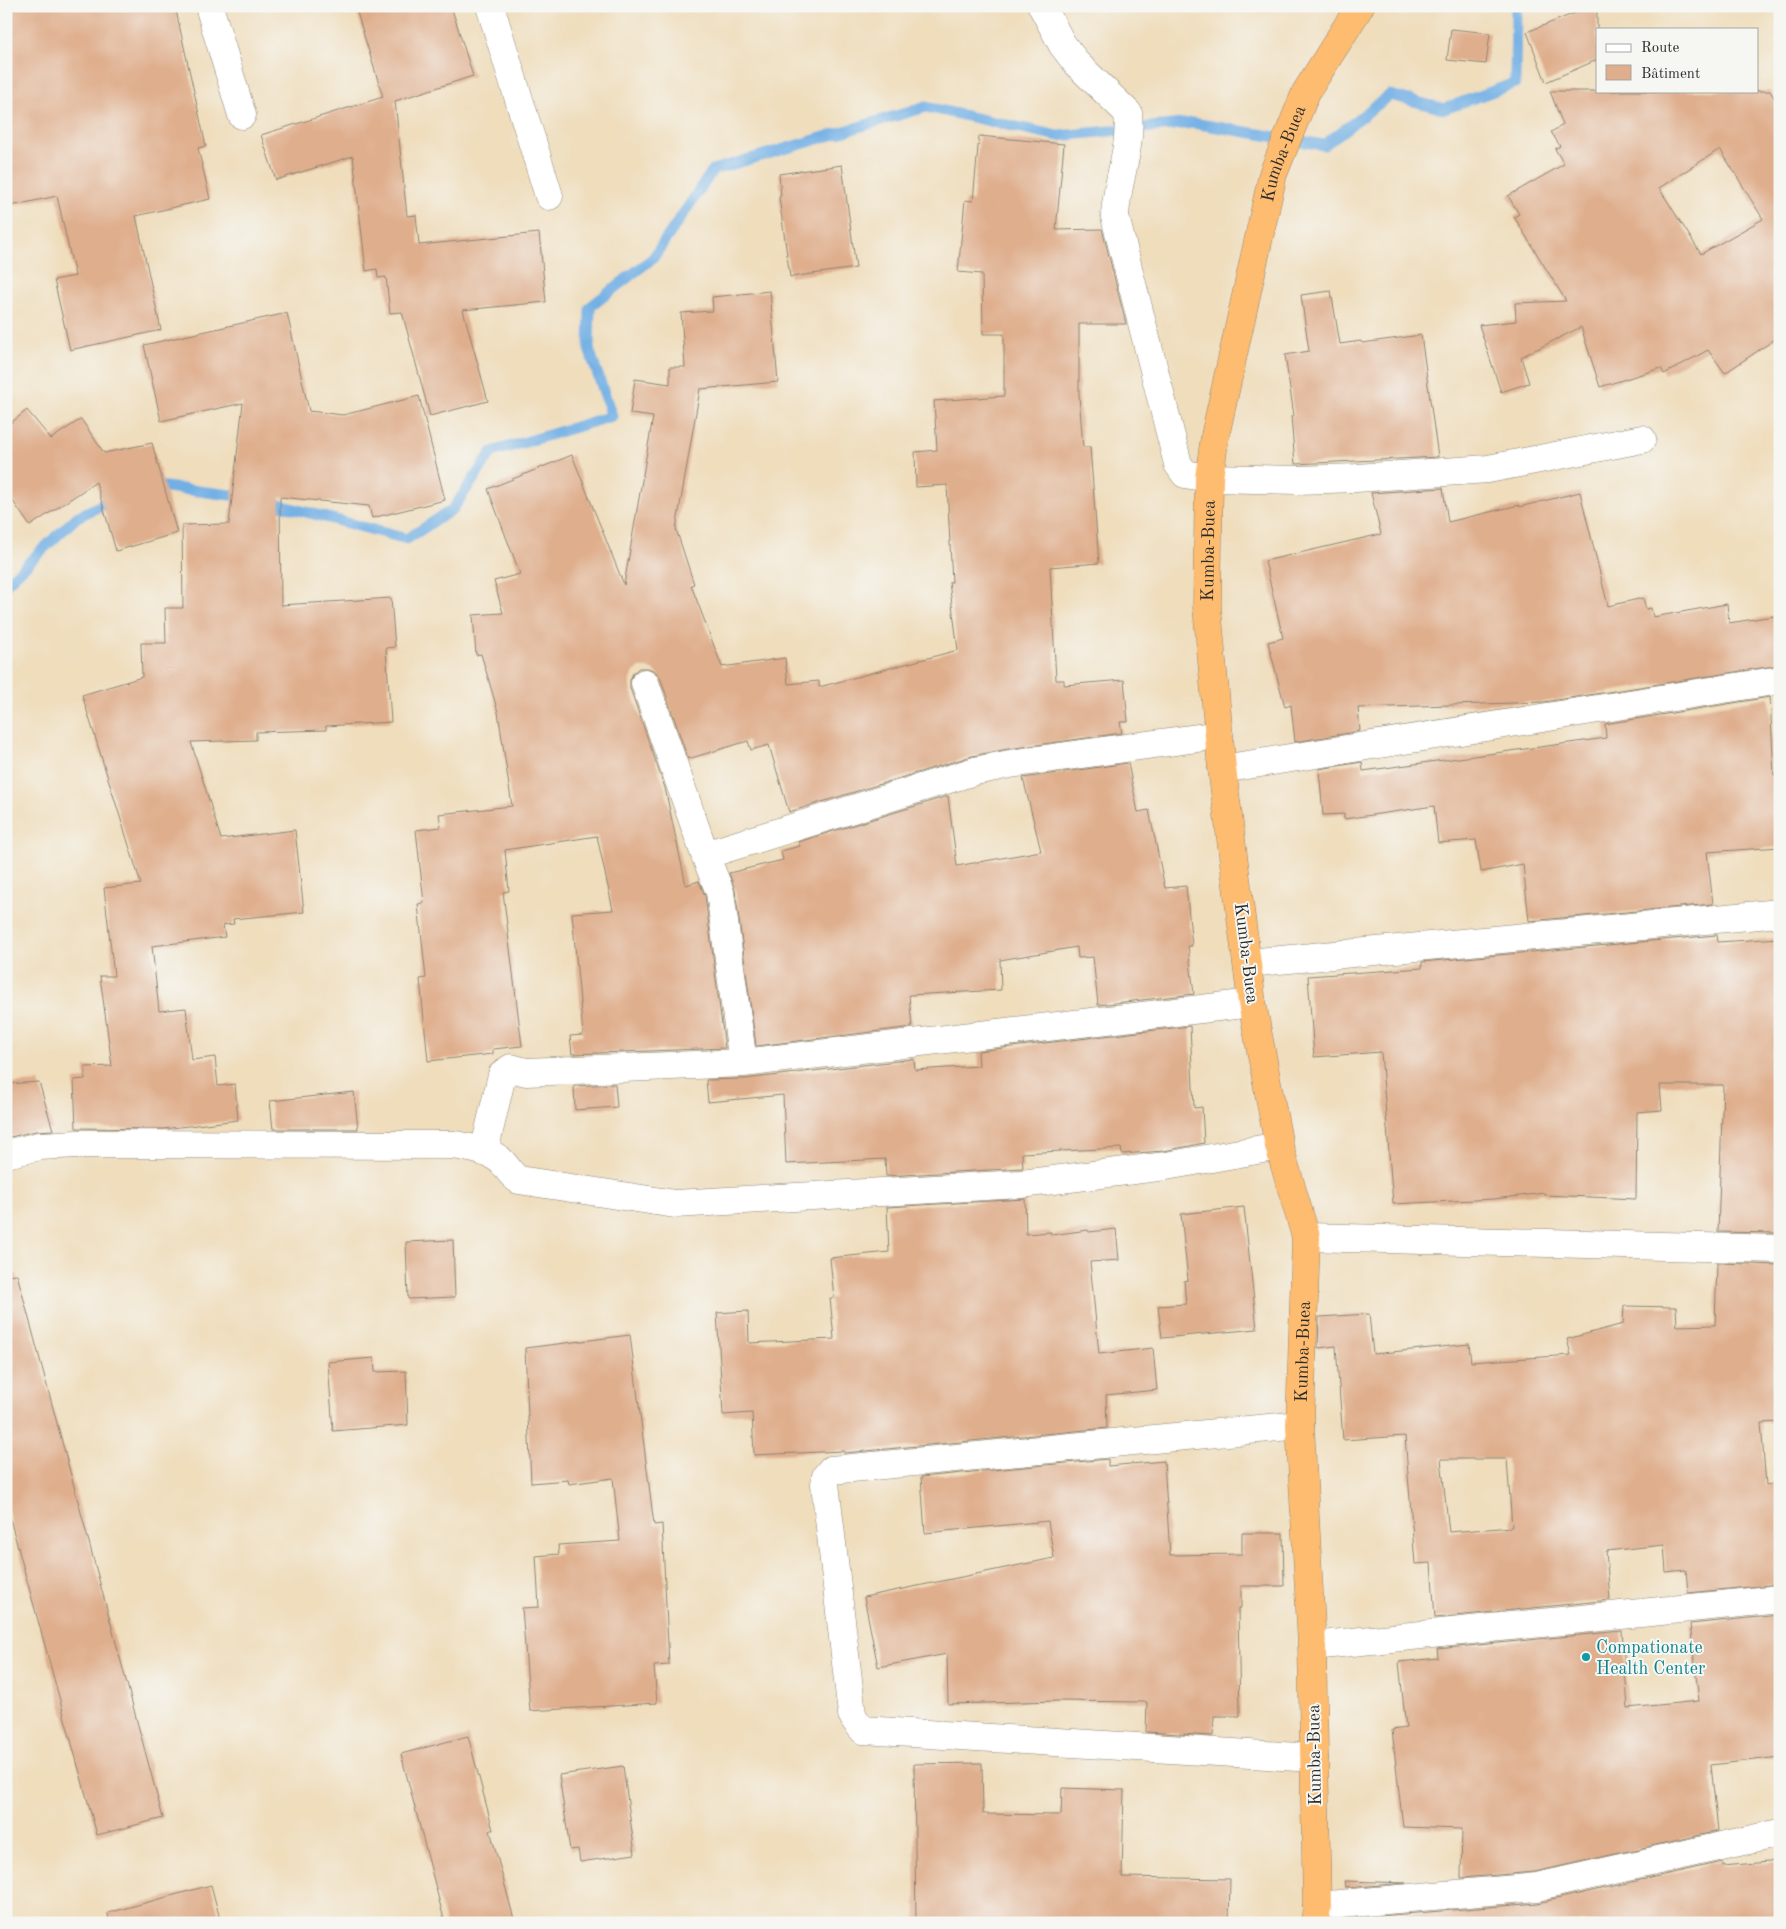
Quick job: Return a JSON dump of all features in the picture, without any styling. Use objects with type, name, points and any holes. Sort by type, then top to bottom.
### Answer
[{"type":"highway","name":"Kumba-Buea","points":[[1316,1915],[1312,1646],[1300,1425],[1306,1237],[1279,1146],[1252,1003],[1222,769],[1206,607],[1209,478],[1215,436],[1273,174],[1306,92],[1351,12]]},
{"type":"street","points":[[209,6],[242,115]]},
{"type":"street","points":[[490,6],[549,196]]},
{"type":"street","points":[[1042,6],[1062,44],[1077,64],[1128,113],[1130,129],[1125,163],[1116,196],[1115,217],[1178,464],[1186,474],[1209,478],[1298,480],[1488,469],[1642,439]]},
{"type":"street","points":[[1222,769],[1780,680]]},
{"type":"street","points":[[645,683],[705,855],[720,892],[743,1063]]},
{"type":"street","points":[[705,855],[975,771],[1010,764],[1219,735]]},
{"type":"street","points":[[1248,963],[1780,913]]},
{"type":"street","points":[[484,1152],[502,1075],[510,1068],[526,1072],[743,1063],[1252,1003]]},
{"type":"street","points":[[6,1154],[40,1146],[77,1144],[455,1145],[484,1152],[500,1160],[513,1177],[519,1180],[675,1204],[1021,1184],[1166,1166],[1279,1146]]},
{"type":"street","points":[[1306,1237],[1780,1249]]},
{"type":"street","points":[[1300,1425],[831,1470],[826,1476],[825,1484],[852,1714],[863,1730],[1314,1758]]},
{"type":"street","points":[[1312,1646],[1780,1599]]},
{"type":"street","points":[[1316,1915],[1537,1887],[1780,1833]]},
{"type":"building","points":[[6,6],[175,6],[206,146],[198,148],[210,199],[136,216],[161,330],[70,350],[54,280],[75,276],[57,196],[6,207]]},
{"type":"building","points":[[355,6],[451,6],[473,76],[395,101],[407,216],[416,215],[419,245],[539,233],[546,302],[463,310],[488,401],[430,416],[402,312],[390,313],[386,277],[378,278],[377,269],[366,271],[353,156],[276,180],[261,135],[383,97]]},
{"type":"building","points":[[1597,6],[1596,60],[1546,82],[1527,32]]},
{"type":"building","points":[[1451,29],[1490,33],[1486,64],[1447,60]]},
{"type":"building","points":[[1550,91],[1770,91],[1780,107],[1780,336],[1725,373],[1708,350],[1664,374],[1661,368],[1600,387],[1581,327],[1521,357],[1529,383],[1501,392],[1479,325],[1516,321],[1515,303],[1566,301],[1514,217],[1519,214],[1508,196],[1564,164],[1555,149],[1560,146],[1551,132],[1563,125]],"holes":[[[1720,149],[1763,219],[1701,254],[1659,188]]]},
{"type":"building","points":[[979,136],[1064,144],[1056,230],[1102,229],[1126,324],[1079,324],[1079,395],[1083,447],[1090,447],[1099,563],[1050,567],[1056,680],[1064,680],[1064,685],[1124,680],[1128,722],[1120,722],[1122,733],[972,756],[789,812],[769,745],[751,750],[748,741],[688,759],[660,677],[655,671],[648,668],[639,668],[633,673],[630,680],[630,688],[665,788],[686,885],[699,881],[705,896],[725,1048],[572,1054],[570,1036],[583,1035],[572,913],[613,910],[597,836],[505,850],[509,891],[503,892],[522,1046],[493,1049],[493,1054],[428,1061],[420,979],[426,978],[418,904],[424,903],[416,830],[441,827],[439,814],[512,806],[498,712],[481,654],[476,655],[473,615],[503,613],[494,581],[520,574],[488,489],[572,455],[624,585],[653,417],[630,414],[635,379],[670,384],[670,367],[685,367],[681,313],[713,311],[712,297],[770,291],[778,382],[700,389],[676,529],[694,584],[691,585],[722,667],[785,658],[788,684],[819,681],[819,687],[958,650],[949,582],[952,582],[947,485],[916,487],[915,452],[937,450],[934,401],[1004,396],[1004,334],[983,334],[982,274],[958,272],[965,200],[973,201]]},
{"type":"building","points":[[842,165],[856,268],[790,277],[779,197],[781,196],[779,174]]},
{"type":"building","points":[[1331,291],[1340,344],[1421,335],[1438,457],[1295,464],[1291,416],[1294,416],[1285,355],[1309,351],[1301,295]]},
{"type":"building","points":[[287,313],[309,411],[343,415],[419,396],[445,500],[372,518],[369,506],[280,497],[281,605],[391,598],[395,647],[386,648],[391,722],[326,726],[326,730],[256,732],[256,740],[191,742],[221,839],[295,830],[304,912],[233,919],[234,924],[223,925],[225,937],[152,946],[159,1011],[186,1008],[192,1060],[215,1057],[218,1086],[235,1084],[238,1120],[163,1129],[76,1128],[74,1080],[85,1079],[85,1067],[112,1066],[100,976],[114,976],[104,888],[141,884],[82,695],[142,677],[141,643],[166,643],[165,608],[183,608],[182,525],[229,524],[243,403],[161,421],[144,345]]},
{"type":"building","points":[[27,410],[51,439],[81,419],[104,453],[152,443],[177,533],[116,551],[96,482],[30,526],[6,491],[6,427]]},
{"type":"building","points":[[1443,488],[1448,522],[1580,492],[1608,606],[1643,598],[1646,609],[1651,608],[1653,617],[1727,604],[1729,623],[1780,615],[1780,665],[1544,702],[1358,708],[1360,731],[1295,742],[1291,705],[1285,707],[1268,642],[1283,638],[1265,561],[1381,534],[1371,493]]},
{"type":"building","points":[[1770,697],[1774,776],[1780,776],[1780,847],[1707,852],[1713,904],[1529,921],[1523,864],[1481,872],[1476,840],[1438,843],[1434,806],[1344,819],[1344,814],[1323,815],[1319,769],[1362,762],[1363,771],[1606,738],[1605,724]]},
{"type":"building","points":[[1128,763],[1138,812],[1149,810],[1165,888],[1186,886],[1192,946],[1188,946],[1194,994],[1098,1005],[1093,957],[1078,958],[1077,947],[1000,960],[1001,990],[909,995],[912,1027],[756,1046],[735,890],[729,873],[783,860],[781,851],[800,846],[798,842],[948,796],[957,866],[1041,851],[1023,778]]},
{"type":"building","points":[[1717,935],[1718,942],[1780,938],[1780,1233],[1718,1232],[1723,1085],[1660,1085],[1662,1110],[1637,1112],[1636,1199],[1544,1195],[1545,1193],[1494,1199],[1393,1204],[1381,1052],[1314,1057],[1308,976],[1422,968],[1422,962]]},
{"type":"building","points":[[1190,1026],[1194,1108],[1202,1107],[1204,1143],[1164,1151],[1122,1154],[1121,1148],[1022,1153],[1023,1168],[886,1176],[885,1159],[786,1164],[783,1095],[708,1102],[706,1080],[745,1079],[914,1059],[915,1070],[979,1066],[978,1051]]},
{"type":"building","points":[[39,1082],[53,1130],[36,1131],[6,1138],[6,1084]]},
{"type":"building","points":[[615,1084],[617,1107],[575,1110],[574,1086]]},
{"type":"building","points":[[354,1092],[358,1129],[273,1129],[270,1101]]},
{"type":"building","points":[[1025,1199],[1026,1234],[1051,1232],[1051,1235],[1088,1230],[1089,1232],[1116,1229],[1119,1260],[1090,1262],[1099,1354],[1153,1348],[1157,1390],[1106,1395],[1107,1428],[844,1453],[843,1451],[754,1455],[752,1413],[723,1415],[717,1313],[748,1311],[749,1343],[834,1339],[830,1298],[834,1298],[830,1258],[889,1252],[887,1207]]},
{"type":"building","points":[[1244,1207],[1257,1329],[1162,1338],[1158,1306],[1186,1304],[1184,1281],[1188,1280],[1181,1214]]},
{"type":"building","points":[[453,1240],[455,1297],[408,1299],[406,1242]]},
{"type":"building","points":[[1717,1263],[1780,1265],[1780,1422],[1761,1423],[1766,1485],[1780,1483],[1780,1584],[1688,1593],[1686,1570],[1666,1572],[1664,1545],[1606,1551],[1610,1600],[1435,1618],[1431,1563],[1415,1564],[1405,1436],[1343,1440],[1336,1346],[1318,1348],[1319,1317],[1369,1314],[1373,1354],[1469,1344],[1471,1362],[1571,1355],[1567,1339],[1623,1324],[1624,1306],[1676,1307],[1677,1326],[1715,1325]],"holes":[[[1441,1459],[1507,1459],[1512,1527],[1449,1532]]]},
{"type":"building","points":[[17,1274],[163,1818],[97,1835],[6,1504],[6,1275]]},
{"type":"building","points":[[630,1335],[654,1525],[662,1524],[669,1665],[654,1666],[657,1703],[530,1711],[522,1608],[539,1607],[536,1556],[559,1554],[558,1545],[620,1541],[613,1478],[569,1484],[568,1480],[531,1483],[525,1348]]},
{"type":"building","points":[[374,1358],[375,1372],[406,1371],[408,1425],[333,1431],[328,1362]]},
{"type":"building","points":[[1108,1459],[1108,1466],[1164,1461],[1170,1555],[1242,1554],[1242,1533],[1283,1533],[1284,1586],[1241,1586],[1241,1608],[1238,1608],[1240,1716],[1214,1716],[1213,1736],[1146,1732],[1147,1702],[1058,1701],[948,1704],[947,1654],[878,1667],[864,1597],[1054,1558],[1048,1521],[925,1533],[921,1477]]},
{"type":"building","points":[[1780,1615],[1780,1757],[1711,1765],[1718,1831],[1535,1872],[1461,1878],[1462,1829],[1403,1827],[1392,1730],[1406,1728],[1399,1662],[1438,1658],[1437,1649],[1622,1631],[1628,1708],[1699,1701],[1690,1624]]},
{"type":"building","points":[[468,1736],[493,1830],[490,1830],[515,1923],[445,1923],[401,1754]]},
{"type":"building","points":[[982,1763],[983,1814],[1061,1815],[1062,1788],[1124,1790],[1122,1877],[1230,1879],[1229,1923],[916,1923],[914,1764]]},
{"type":"building","points":[[623,1766],[635,1854],[580,1862],[578,1849],[570,1850],[559,1775]]},
{"type":"building","points":[[1780,1861],[1780,1923],[1345,1923],[1344,1919],[1538,1903],[1722,1862],[1722,1866]]},
{"type":"building","points":[[1345,1881],[1406,1883],[1346,1888]]},
{"type":"building","points":[[211,1885],[221,1923],[109,1923],[108,1913]]},
{"type":"waterway","points":[[265,501],[407,539],[453,509],[492,452],[612,416],[589,349],[590,307],[653,258],[713,170],[926,107],[1058,136],[1193,123],[1324,145],[1390,95],[1444,109],[1515,83],[1516,6]]},
{"type":"waterway","points":[[149,485],[247,497]]},
{"type":"waterway","points":[[6,584],[77,517],[116,498]]},
{"type":"place","name":"Compationate Health Center","points":[[1586,1657]]}]
